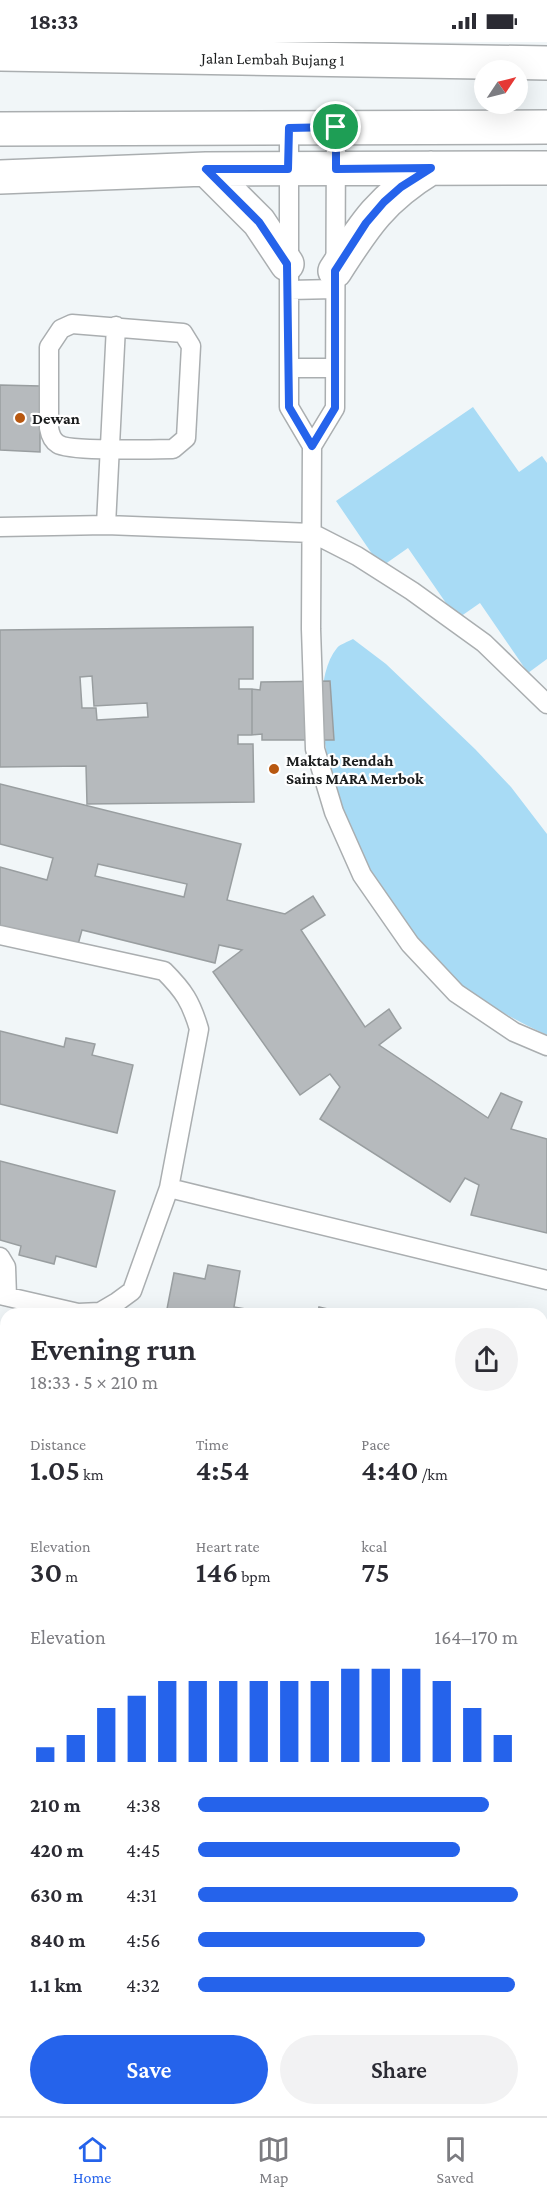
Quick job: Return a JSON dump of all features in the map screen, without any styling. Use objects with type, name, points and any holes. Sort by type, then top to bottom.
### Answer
[{"type":"street","name":"Jalan Lembah Bujang 1","points":[[0,54],[237,50],[547,63]]},
{"type":"street","points":[[0,129],[547,126]]},
{"type":"street","points":[[335,280],[366,223],[384,202],[401,187],[431,168]]},
{"type":"street","points":[[0,177],[206,169],[547,168]]},
{"type":"street","points":[[206,169],[259,222],[288,277]]},
{"type":"lane","points":[[312,446],[335,408],[336,127]]},
{"type":"lane","points":[[289,128],[289,407],[312,446],[311,629],[315,749],[334,812],[362,875],[410,944],[456,993],[514,1032],[547,1046]]},
{"type":"lane","points":[[288,277],[335,280]]},
{"type":"lane","points":[[72,324],[183,333],[191,346],[186,438],[173,449],[110,449],[63,446],[51,435],[49,347],[61,328],[72,324]]},
{"type":"lane","points":[[106,525],[116,326]]},
{"type":"lane","points":[[289,368],[335,368]]},
{"type":"lane","points":[[0,527],[106,525],[312,533],[357,556],[412,591],[484,644],[547,704]]},
{"type":"lane","points":[[0,935],[164,972],[192,1005],[199,1029],[169,1188],[132,1291],[107,1308]]},
{"type":"lane","points":[[169,1188],[547,1280]]},
{"type":"lane","points":[[0,1257],[6,1267],[4,1295],[61,1308]]},
{"type":"shaded area","points":[[473,407],[519,472],[542,456],[547,463],[547,659],[528,673],[480,603],[457,619],[408,548],[381,567],[336,501]]},
{"type":"shaded area","points":[[353,639],[386,664],[475,749],[511,787],[547,834],[547,1035],[479,998],[434,960],[394,909],[356,846],[347,827],[331,775],[322,718],[327,667],[337,648]]},
{"type":"building","name":"Dewan","points":[[0,385],[40,386],[40,452],[0,450]]},
{"type":"building","points":[[253,627],[253,679],[239,679],[239,689],[252,689],[252,735],[238,735],[238,744],[253,744],[254,802],[87,804],[86,766],[0,767],[0,630]],"holes":[[[92,676],[94,706],[147,703],[148,717],[97,720],[96,708],[82,708],[80,677]]]},
{"type":"building","points":[[330,681],[334,740],[262,740],[262,734],[252,735],[252,689],[260,690],[261,682]]},
{"type":"building","points":[[0,784],[241,844],[227,900],[285,914],[313,896],[325,915],[301,930],[365,1027],[389,1009],[401,1028],[379,1045],[488,1118],[501,1093],[522,1102],[511,1129],[547,1139],[547,1233],[471,1215],[479,1185],[465,1178],[450,1202],[320,1119],[340,1087],[330,1074],[300,1095],[213,972],[242,950],[219,945],[215,963],[82,930],[77,948],[0,929],[0,867],[47,880],[53,858],[0,844]],"holes":[[[98,864],[187,884],[184,897],[95,876]]]},
{"type":"building","points":[[0,1031],[64,1047],[66,1038],[95,1044],[92,1055],[133,1065],[117,1133],[0,1104]]},
{"type":"building","points":[[0,1161],[115,1191],[96,1267],[56,1256],[54,1264],[19,1255],[21,1246],[0,1240]]},
{"type":"building","points":[[208,1265],[240,1271],[234,1307],[240,1308],[167,1308],[174,1273],[205,1279]]},
{"type":"place","name":"Dewan","points":[[20,418]]},
{"type":"place","name":"Maktab Rendah Sains MARA Merbok","points":[[274,769]]},
{"type":"route","points":[[336,127],[336,169],[431,168],[401,187],[384,202],[366,223],[335,271],[335,408],[312,446],[289,407],[287,264],[270,237],[243,203],[206,169],[288,169],[289,128],[336,127]]}]
